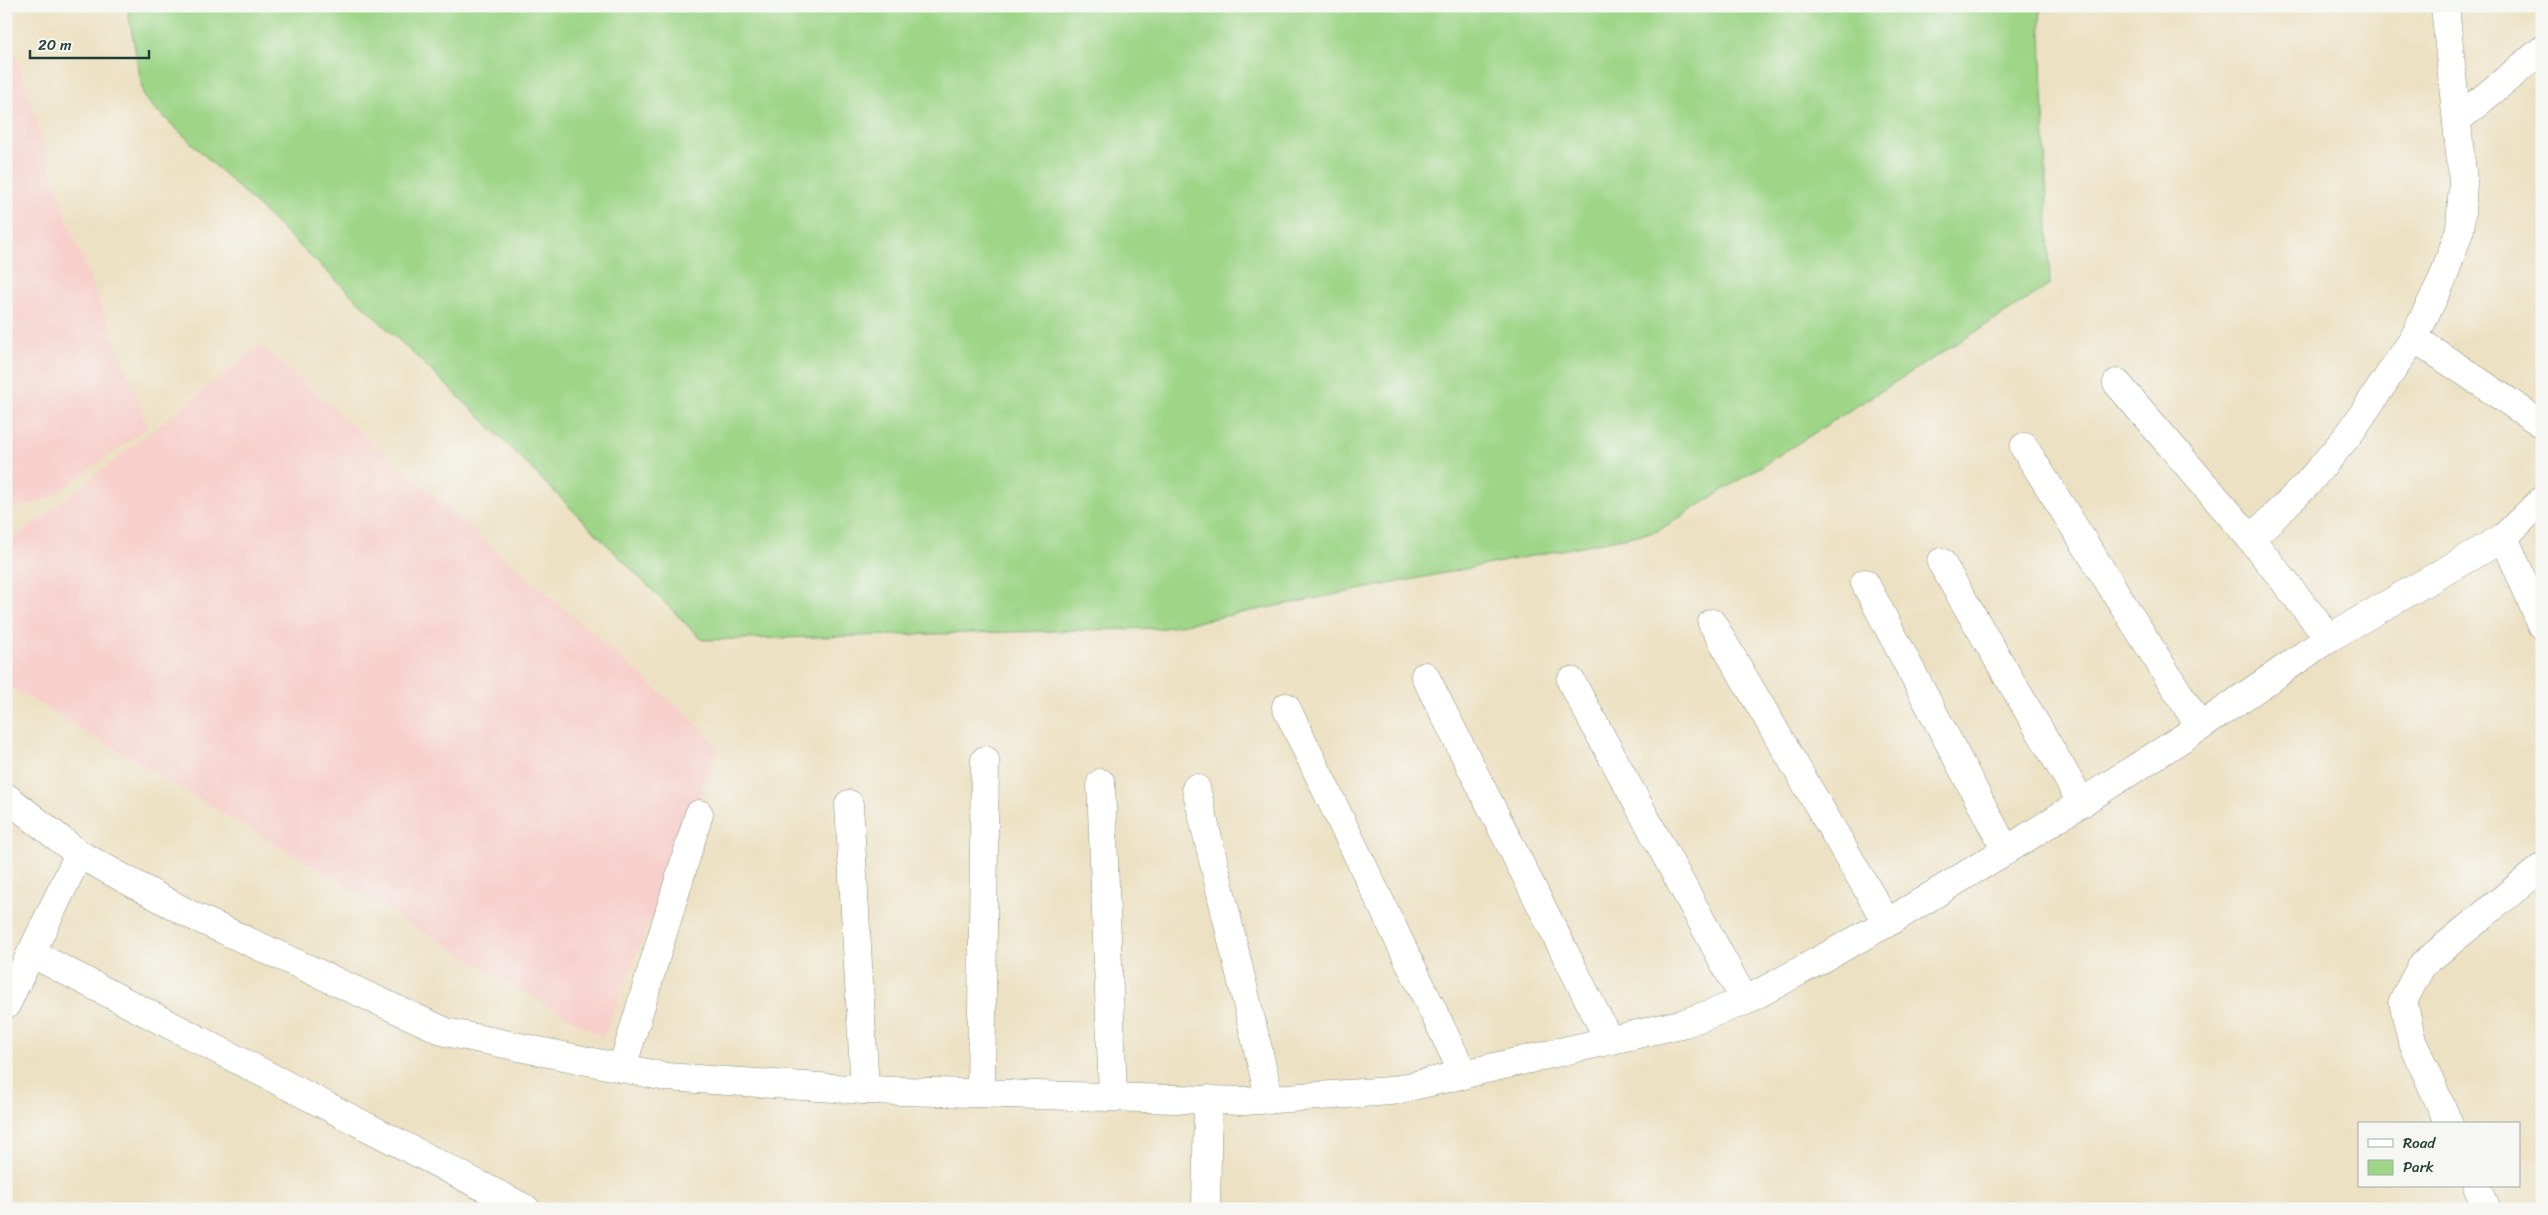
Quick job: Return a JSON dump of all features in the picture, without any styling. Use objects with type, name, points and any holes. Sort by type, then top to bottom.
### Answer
[{"type":"street","points":[[2251,539],[2306,484],[2350,433],[2414,338],[2443,278],[2460,229],[2463,182],[2445,6]]},
{"type":"street","points":[[2456,120],[2542,50]]},
{"type":"street","points":[[2414,338],[2542,424]]},
{"type":"street","points":[[2117,383],[2251,539],[2329,638]]},
{"type":"street","points":[[2024,447],[2200,727]]},
{"type":"street","points":[[6,797],[79,854],[191,915],[446,1032],[666,1077],[864,1090],[1208,1098],[1244,1101],[1391,1091],[1685,1023],[1745,1000],[1887,923],[2006,851],[2200,727],[2329,638],[2504,537],[2542,500]]},
{"type":"street","points":[[2504,537],[2542,625]]},
{"type":"street","points":[[1942,562],[2082,803]]},
{"type":"street","points":[[1865,583],[2006,851]]},
{"type":"street","points":[[1712,623],[1887,923]]},
{"type":"street","points":[[1425,676],[1609,1040]]},
{"type":"street","points":[[1571,681],[1745,1000]]},
{"type":"street","points":[[1286,707],[1464,1075]]},
{"type":"street","points":[[981,1093],[985,760]]},
{"type":"street","points":[[1101,783],[1113,1096]]},
{"type":"street","points":[[1196,788],[1270,1100]]},
{"type":"street","points":[[849,804],[864,1090]]},
{"type":"street","points":[[622,1068],[699,814]]},
{"type":"street","points":[[6,1005],[79,854]]},
{"type":"street","points":[[2448,1122],[2412,1041],[2403,1002],[2422,965],[2542,867]]},
{"type":"street","points":[[31,953],[526,1209]]},
{"type":"street","points":[[1206,1209],[1208,1098]]},
{"type":"street","points":[[2478,1188],[2487,1209]]},
{"type":"shaded area","points":[[6,24],[67,219],[148,427],[53,496],[6,513]]},
{"type":"shaded area","points":[[261,346],[700,727],[718,749],[603,1038],[6,684],[6,545]]},
{"type":"green space","points":[[127,6],[2040,6],[2050,285],[1658,531],[1165,628],[702,640],[477,414],[144,98]]}]
